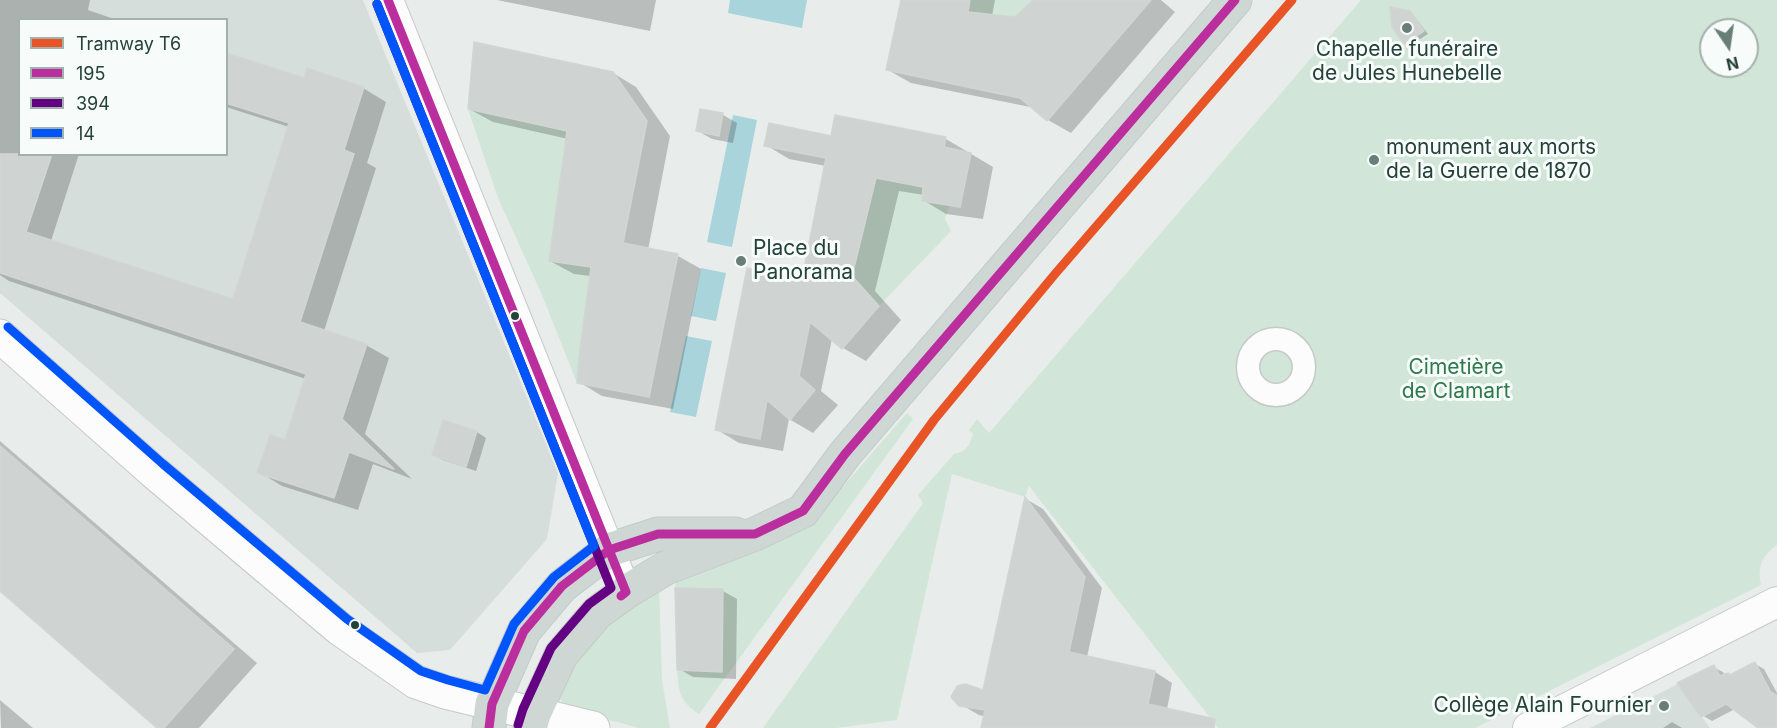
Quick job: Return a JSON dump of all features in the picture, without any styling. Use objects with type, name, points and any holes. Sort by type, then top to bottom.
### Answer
[{"type":"main road","points":[[532,721],[561,655],[597,613],[666,568],[755,534],[802,511],[845,454],[1235,0]]},
{"type":"main road","points":[[491,716],[524,631],[562,586],[609,550],[658,534],[755,534]]},
{"type":"street","points":[[388,0],[626,592]]},
{"type":"street","points":[[0,336],[155,473],[340,629],[416,682],[445,692],[491,716],[593,728]]},
{"type":"street","points":[[1528,728],[1777,602]]},
{"type":"shaded area","points":[[0,0],[363,0],[558,473],[547,539],[450,650],[417,653],[0,293]]},
{"type":"shaded area","name":"Collège Alain Fournier","points":[[1678,684],[1710,728],[1590,728]]},
{"type":"green space","points":[[970,0],[1033,0],[1015,17],[968,12]]},
{"type":"green space","name":"Cimetière de Clamart","points":[[1361,0],[1777,0],[1777,545],[1768,553],[1760,567],[1761,585],[1475,728],[1218,728],[1029,486],[1025,497],[952,474],[897,720],[836,728],[763,728],[923,503],[918,495],[954,454],[963,451],[969,445],[973,434],[969,430],[977,419],[989,433]]},
{"type":"green space","points":[[468,109],[567,131],[549,261],[591,267],[577,383],[542,295],[498,198]]},
{"type":"green space","points":[[876,178],[923,187],[922,201],[950,205],[945,219],[951,231],[879,306],[852,277]]},
{"type":"green space","points":[[907,413],[913,419],[699,714],[687,705],[681,695],[677,670],[722,672],[723,589],[675,588],[676,577],[834,497]]},
{"type":"green space","points":[[659,585],[662,680],[670,728],[638,728],[618,722],[585,717],[567,709],[560,699],[559,689],[572,665],[604,624]]},
{"type":"water","points":[[730,0],[807,0],[802,28],[728,13]]},
{"type":"water","points":[[733,115],[757,120],[732,247],[707,242]]},
{"type":"water","points":[[701,268],[726,273],[716,321],[691,316]]},
{"type":"water","points":[[686,336],[712,341],[696,417],[670,412]]},
{"type":"building","points":[[901,0],[970,0],[968,12],[1015,17],[1033,0],[1151,0],[1047,121],[1020,98],[886,70]]},
{"type":"building","name":"Chapelle funéraire de Jules Hunebelle","points":[[1390,7],[1410,11],[1424,31],[1404,44],[1392,27]]},
{"type":"building","points":[[474,42],[613,72],[647,121],[623,243],[678,254],[649,397],[577,383],[591,267],[549,261],[567,131],[468,109]]},
{"type":"building","points":[[228,54],[304,78],[307,68],[364,87],[344,150],[354,154],[300,322],[367,344],[342,419],[394,469],[349,452],[334,498],[257,473],[270,435],[285,440],[306,374],[0,273],[0,154],[51,156],[26,232],[233,299],[289,123],[228,104]]},
{"type":"building","points":[[700,109],[723,113],[719,136],[696,131]]},
{"type":"building","points":[[835,115],[946,137],[944,147],[971,153],[960,207],[922,201],[923,187],[876,178],[852,276],[879,306],[842,349],[810,322],[799,376],[815,390],[790,420],[767,400],[760,439],[715,430],[747,268],[802,279],[826,158],[764,146],[769,123],[831,136]]},
{"type":"building","points":[[443,420],[477,431],[466,467],[432,455]]},
{"type":"building","points":[[0,446],[234,649],[164,728],[157,728],[0,591]]},
{"type":"building","points":[[1025,497],[1085,577],[1069,652],[1155,671],[1148,704],[1215,719],[1214,728],[981,728],[985,710],[959,706],[951,697],[957,686],[965,684],[983,690]]},
{"type":"building","points":[[675,588],[723,589],[722,672],[677,670]]},
{"type":"building","points":[[1755,662],[1770,691],[1777,696],[1777,728],[1758,728],[1726,704],[1701,717],[1677,683],[1714,665],[1720,676],[1728,673],[1730,675]]},
{"type":"tram line","name":"T6","points":[[710,728],[934,420],[1055,274],[1292,0]]},
{"type":"transit line","name":"195","points":[[388,0],[626,592],[621,596]]},
{"type":"transit line","name":"195","points":[[489,728],[492,704],[524,631],[562,586],[609,550],[658,534],[755,534],[803,511],[845,454],[1235,0]]},
{"type":"transit line","name":"394","points":[[377,4],[611,588],[589,604],[551,648],[518,725]]},
{"type":"transit line","name":"14","points":[[8,327],[163,464],[347,619],[421,671],[485,690],[514,624],[554,577],[594,546],[377,4]]},
{"type":"place","name":"Chapelle funéraire de Jules Hunebelle","points":[[1407,28]]},
{"type":"place","name":"monument aux morts de la Guerre de 1870","points":[[1374,160]]},
{"type":"place","name":"Place du Panorama","points":[[741,261]]},
{"type":"place","name":"Collège Alain Fournier","points":[[1664,706]]}]
